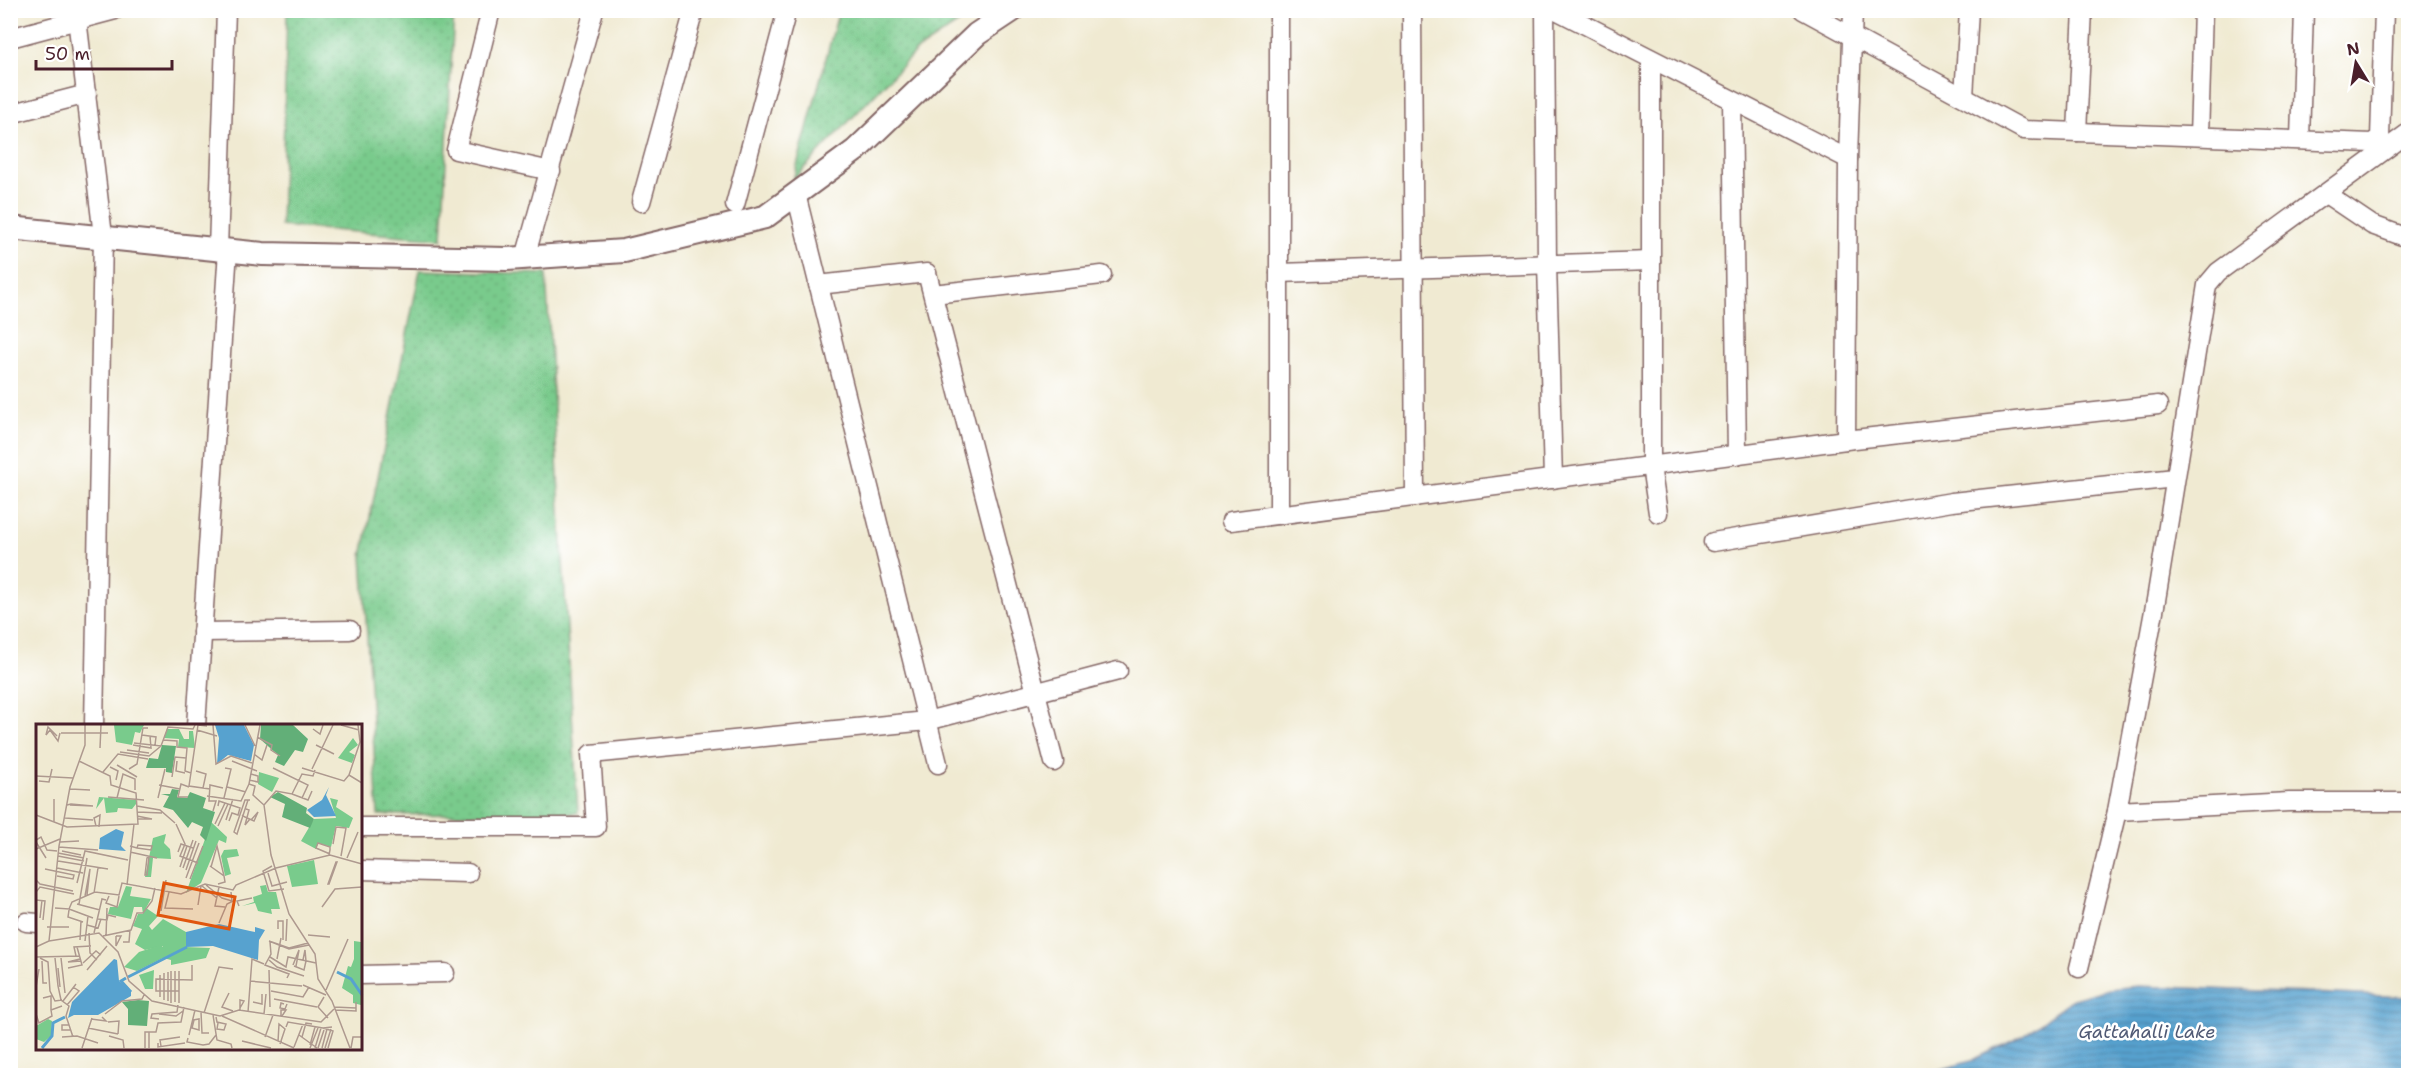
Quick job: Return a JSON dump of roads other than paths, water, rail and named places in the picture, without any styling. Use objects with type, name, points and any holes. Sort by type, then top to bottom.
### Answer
[{"type":"street","points":[[10,38],[77,16],[115,10]]},
{"type":"street","points":[[196,724],[223,250],[226,10]]},
{"type":"street","points":[[491,10],[456,150],[551,171]]},
{"type":"street","points":[[525,258],[594,10]]},
{"type":"street","points":[[641,202],[694,10]]},
{"type":"street","points":[[735,205],[787,10]]},
{"type":"street","points":[[10,228],[263,254],[525,258],[624,251],[765,217],[856,150],[977,34],[1013,10]]},
{"type":"street","points":[[1279,10],[1279,514]]},
{"type":"street","points":[[1412,10],[1415,497]]},
{"type":"street","points":[[1545,10],[1547,264],[1553,479]]},
{"type":"street","points":[[1556,10],[1848,159]]},
{"type":"street","points":[[1803,10],[2024,130],[2372,143],[2380,138],[2384,10]]},
{"type":"street","points":[[1846,440],[1848,159],[1853,10]]},
{"type":"street","points":[[1964,98],[1970,10]]},
{"type":"street","points":[[2077,132],[2083,10]]},
{"type":"street","points":[[2199,136],[2203,10]]},
{"type":"street","points":[[2300,139],[2304,10]]},
{"type":"street","points":[[77,16],[103,236],[94,724]]},
{"type":"street","points":[[1651,59],[1651,466],[1658,513]]},
{"type":"street","points":[[10,114],[87,94]]},
{"type":"street","points":[[1732,100],[1737,455]]},
{"type":"street","points":[[2079,968],[2117,811],[2210,279],[2409,133]]},
{"type":"street","points":[[796,194],[938,764]]},
{"type":"street","points":[[2326,194],[2372,225],[2409,238]]},
{"type":"street","points":[[1279,273],[1651,261]]},
{"type":"street","points":[[818,285],[927,273],[1054,762]]},
{"type":"street","points":[[933,294],[1102,275]]},
{"type":"street","points":[[1231,521],[1846,440],[2158,405]]},
{"type":"street","points":[[1713,542],[1952,502],[2175,478]]},
{"type":"street","points":[[202,632],[350,630]]},
{"type":"street","points":[[362,827],[596,827],[591,754],[927,721],[1118,671]]},
{"type":"street","points":[[2117,811],[2289,802],[2409,802]]},
{"type":"street","points":[[362,870],[468,873]]},
{"type":"street","points":[[362,975],[445,973]]},
{"type":"water","name":"Gattahalli Lake","points":[[2138,986],[2408,997],[2408,1075],[1921,1075],[1971,1061],[2024,1035],[2073,999],[2110,989]]}]
